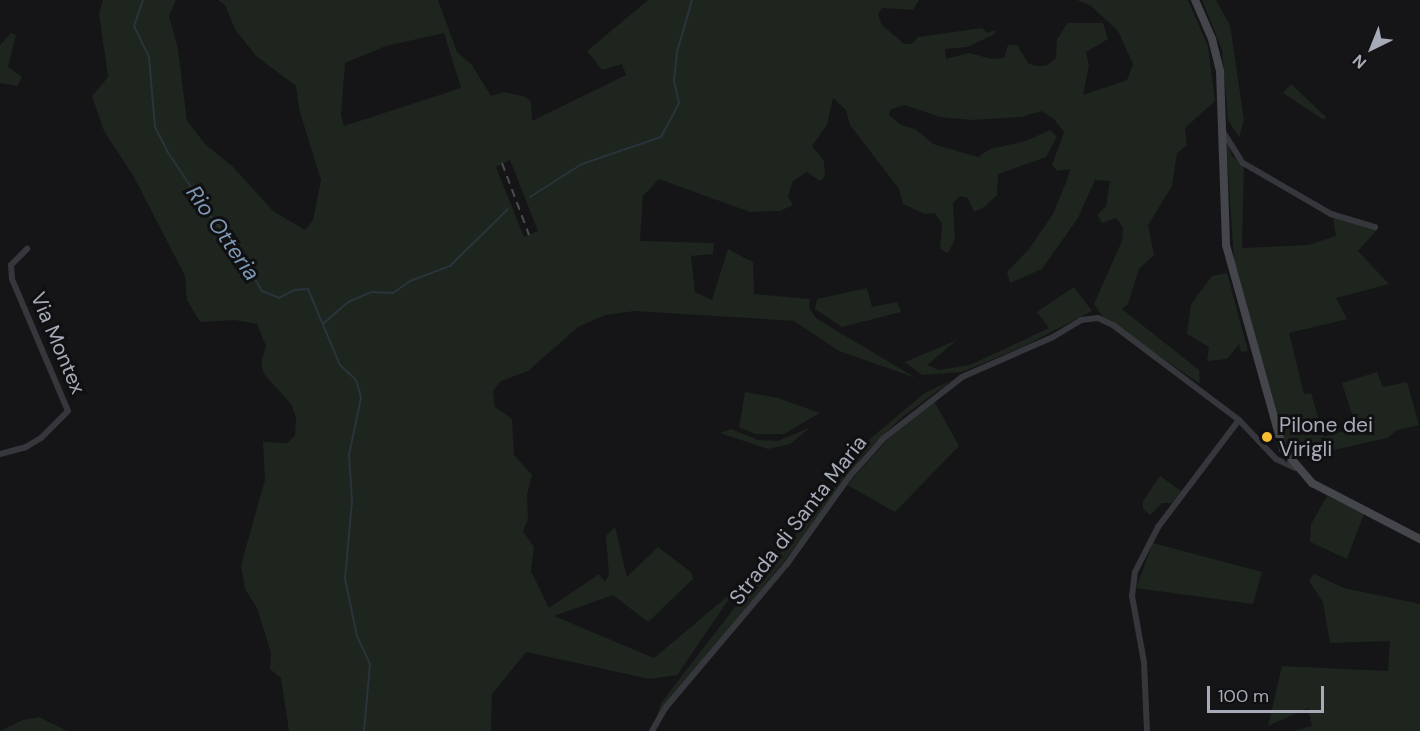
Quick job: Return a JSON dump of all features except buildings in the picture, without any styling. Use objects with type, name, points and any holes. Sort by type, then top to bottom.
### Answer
[{"type":"main road","points":[[1195,0],[1218,61],[1222,130],[1221,193],[1228,256],[1281,445],[1295,468],[1317,486],[1420,539]]},
{"type":"street","points":[[1222,130],[1240,160],[1285,189],[1343,219],[1375,227]]},
{"type":"street","name":"Via Montex","points":[[0,454],[26,447],[41,438],[68,411],[67,400],[12,279],[11,265],[27,249]]},
{"type":"street","name":"Strada di Santa Maria","points":[[652,731],[666,707],[809,537],[856,469],[888,434],[965,375],[1053,338],[1081,320],[1098,318],[1113,325],[1239,420],[1276,459],[1295,468]]},
{"type":"street","points":[[1147,731],[1144,662],[1132,596],[1136,572],[1158,527],[1239,420]]},
{"type":"shaded area","points":[[103,0],[176,0],[169,16],[178,49],[187,121],[206,145],[232,166],[273,211],[305,230],[313,220],[321,180],[299,109],[296,86],[256,56],[235,29],[225,5],[218,0],[438,0],[457,52],[472,65],[491,96],[505,92],[526,97],[531,102],[532,121],[626,75],[622,64],[602,70],[587,51],[648,0],[919,0],[913,10],[882,8],[878,15],[882,25],[904,44],[912,44],[918,37],[982,28],[987,33],[996,30],[995,34],[967,47],[945,49],[946,59],[969,53],[992,59],[1004,58],[1008,45],[1017,45],[1028,63],[1036,66],[1046,66],[1056,58],[1057,40],[1067,23],[1103,23],[1108,39],[1086,52],[1089,65],[1083,95],[1127,80],[1133,64],[1118,31],[1091,6],[1077,0],[1188,0],[1208,46],[1215,101],[1185,128],[1187,145],[1177,153],[1172,186],[1148,225],[1154,255],[1139,269],[1128,304],[1122,309],[1199,370],[1200,384],[1103,317],[1094,304],[1122,241],[1123,227],[1116,218],[1102,223],[1097,215],[1106,206],[1110,181],[1095,180],[1078,218],[1042,269],[1010,283],[1007,272],[1029,249],[1053,214],[1070,169],[1057,171],[1052,165],[1064,132],[1054,119],[1041,111],[1022,117],[971,120],[940,117],[905,105],[891,109],[889,115],[901,125],[915,129],[933,144],[978,157],[990,149],[1026,141],[1050,130],[1057,137],[1046,157],[998,174],[997,195],[984,207],[974,212],[968,198],[960,196],[953,203],[955,239],[948,253],[940,249],[942,224],[935,213],[925,214],[903,204],[899,189],[850,125],[846,110],[833,98],[827,125],[812,146],[824,161],[825,176],[820,181],[807,172],[793,181],[788,196],[793,205],[780,211],[750,212],[659,179],[643,196],[640,241],[714,243],[713,254],[691,256],[695,292],[712,300],[728,249],[753,262],[754,294],[810,299],[809,308],[817,319],[916,378],[839,351],[794,321],[635,311],[605,315],[578,327],[528,371],[501,381],[493,391],[495,407],[512,419],[514,455],[532,475],[527,495],[528,519],[523,531],[534,547],[531,571],[549,608],[599,574],[605,582],[609,574],[606,536],[615,527],[627,577],[658,547],[692,573],[693,579],[648,622],[613,595],[554,616],[654,658],[736,589],[677,675],[650,679],[526,652],[492,694],[491,731],[289,731],[281,678],[270,669],[271,653],[257,608],[245,589],[241,565],[265,480],[263,442],[287,443],[295,436],[296,417],[291,404],[264,374],[261,363],[266,346],[257,324],[235,320],[200,322],[187,300],[185,276],[134,177],[104,131],[92,96],[108,77],[99,13]],"holes":[[[444,33],[461,88],[344,126],[341,115],[345,63],[386,46]],[[510,160],[538,231],[524,237],[496,167]]]},
{"type":"shaded area","points":[[1202,0],[1216,0],[1230,25],[1244,120],[1239,137],[1228,120],[1222,50]]},
{"type":"shaded area","points":[[11,33],[16,35],[8,67],[22,77],[17,86],[0,83],[0,45]]},
{"type":"shaded area","points":[[1291,84],[1326,117],[1324,120],[1283,93]]},
{"type":"shaded area","points":[[1226,139],[1232,156],[1244,166],[1242,248],[1308,245],[1336,236],[1333,218],[1377,230],[1358,251],[1389,284],[1336,298],[1347,319],[1289,333],[1304,394],[1311,393],[1324,437],[1356,427],[1342,383],[1377,372],[1383,387],[1407,382],[1419,425],[1397,430],[1387,438],[1294,459],[1286,444],[1234,261]]},
{"type":"shaded area","points":[[1227,273],[1248,351],[1241,352],[1239,344],[1227,359],[1207,361],[1209,347],[1187,334],[1191,304],[1212,276]]},
{"type":"shaded area","points":[[1074,287],[1092,311],[1022,347],[962,372],[922,375],[905,362],[957,340],[927,365],[939,370],[970,365],[1049,328],[1037,312]]},
{"type":"shaded area","points":[[867,288],[872,307],[897,302],[901,312],[842,327],[815,309],[817,299]]},
{"type":"shaded area","points":[[952,380],[901,418],[863,455],[808,532],[656,719],[661,703],[735,607],[743,582],[747,586],[793,540],[815,502],[831,492],[865,443],[925,393]]},
{"type":"shaded area","points":[[745,392],[778,398],[820,413],[784,434],[755,434],[739,427]]},
{"type":"shaded area","points":[[934,401],[959,446],[895,512],[847,485],[889,438]]},
{"type":"shaded area","points":[[811,427],[790,444],[768,449],[720,433],[731,429],[758,440],[778,441]]},
{"type":"shaded area","points":[[1160,476],[1181,491],[1172,503],[1162,503],[1150,515],[1143,509],[1143,501]]},
{"type":"shaded area","points":[[1327,496],[1364,514],[1347,559],[1310,542],[1311,524]]},
{"type":"shaded area","points":[[1153,543],[1262,572],[1253,604],[1136,588]]},
{"type":"shaded area","points":[[1314,574],[1344,588],[1420,604],[1420,731],[1295,731],[1312,726],[1308,708],[1268,726],[1282,666],[1388,671],[1390,641],[1330,643],[1323,602],[1309,581]]},
{"type":"shaded area","points":[[39,717],[67,731],[0,731],[23,720]]},
{"type":"waterway","name":"Rio Otteria","points":[[143,0],[134,26],[149,57],[155,127],[167,151],[213,220],[233,241],[262,291],[279,298],[294,290],[308,289],[340,365],[356,380],[361,398],[349,455],[352,501],[345,579],[357,636],[370,664],[364,731]]},
{"type":"waterway","points":[[530,197],[582,164],[661,137],[679,103],[674,81],[677,52],[692,0]]},
{"type":"waterway","points":[[324,323],[348,302],[372,292],[393,293],[410,281],[450,266],[508,209]]},
{"type":"railway","points":[[502,163],[529,235]]},
{"type":"place","name":"Pilone dei Virigli","points":[[1267,437]]}]
